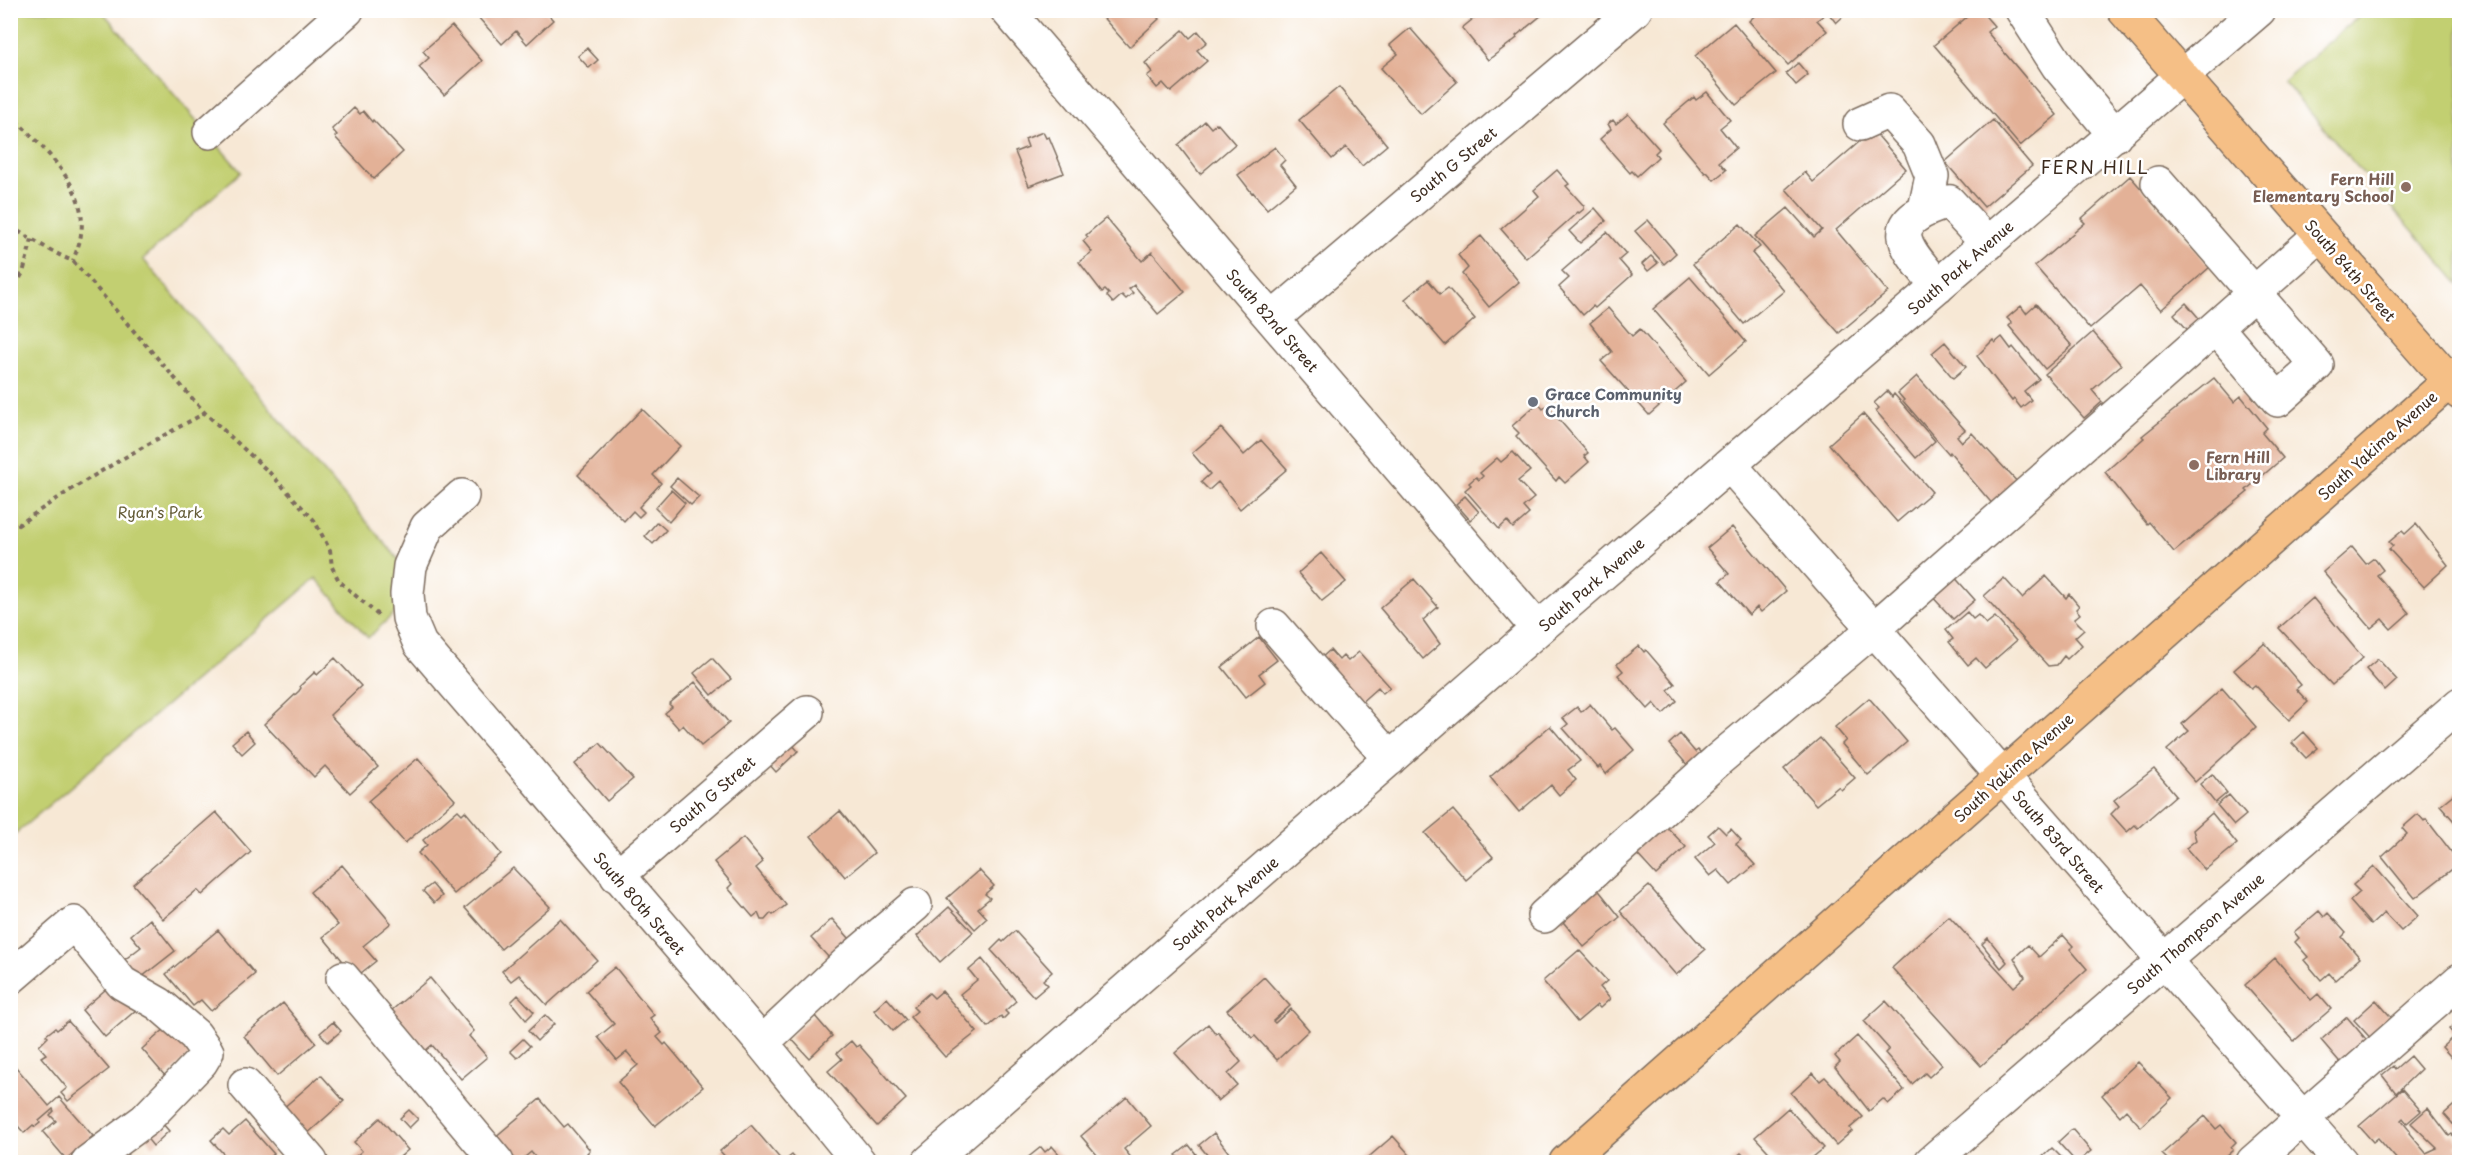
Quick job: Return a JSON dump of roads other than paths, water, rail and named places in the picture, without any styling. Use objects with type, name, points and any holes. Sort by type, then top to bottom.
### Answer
[{"type":"main road","name":"South 84th Street","points":[[2124,10],[2320,235],[2456,382]]},
{"type":"main road","name":"South Yakima Avenue","points":[[1566,1162],[2002,776],[2456,382]]},
{"type":"street","points":[[210,132],[347,10]]},
{"type":"street","name":"South 82nd Street","points":[[1007,10],[1538,629]]},
{"type":"street","name":"South G Street","points":[[1272,318],[1635,10]]},
{"type":"street","points":[[2022,10],[2058,66],[2115,135]]},
{"type":"street","name":"South Park Avenue","points":[[928,1162],[1538,629],[2259,10]]},
{"type":"street","points":[[1860,124],[1889,111],[1919,144],[1932,176],[1925,209]]},
{"type":"street","points":[[2158,183],[2256,292],[2317,365],[2278,400],[2216,327]]},
{"type":"street","points":[[1938,286],[1913,256],[1903,239],[1905,227],[1925,209],[1949,202],[1988,244]]},
{"type":"street","points":[[1544,916],[1719,759],[1874,629],[2320,235]]},
{"type":"street","name":"South 83rd Street","points":[[1730,465],[2341,1162]]},
{"type":"street","name":"South 80th Street","points":[[462,496],[427,527],[410,566],[407,594],[409,618],[420,644],[762,1043],[859,1162]]},
{"type":"street","points":[[1274,626],[1390,759]]},
{"type":"street","name":"South Thompson Avenue","points":[[1931,1162],[2460,704]]},
{"type":"street","name":"South G Street","points":[[617,876],[807,712]]},
{"type":"street","points":[[762,1043],[848,962],[915,905]]},
{"type":"street","points":[[10,978],[74,922],[122,983],[159,1004],[195,1035],[207,1052],[201,1062],[145,1120],[88,1162]]},
{"type":"street","points":[[343,978],[497,1162]]},
{"type":"street","points":[[2253,1162],[2460,980]]},
{"type":"street","points":[[245,1084],[311,1162]]},
{"type":"place","name":"Fern Hill Elementary School","points":[[2406,187]]},
{"type":"place","name":"Grace Community Church","points":[[1533,402]]},
{"type":"place","name":"Fern Hill Library","points":[[2194,465]]},
{"type":"district","name":"FERN HILL","points":[[2095,166]]},
{"type":"park label","name":"Ryan's Park","points":[[160,511]]}]
